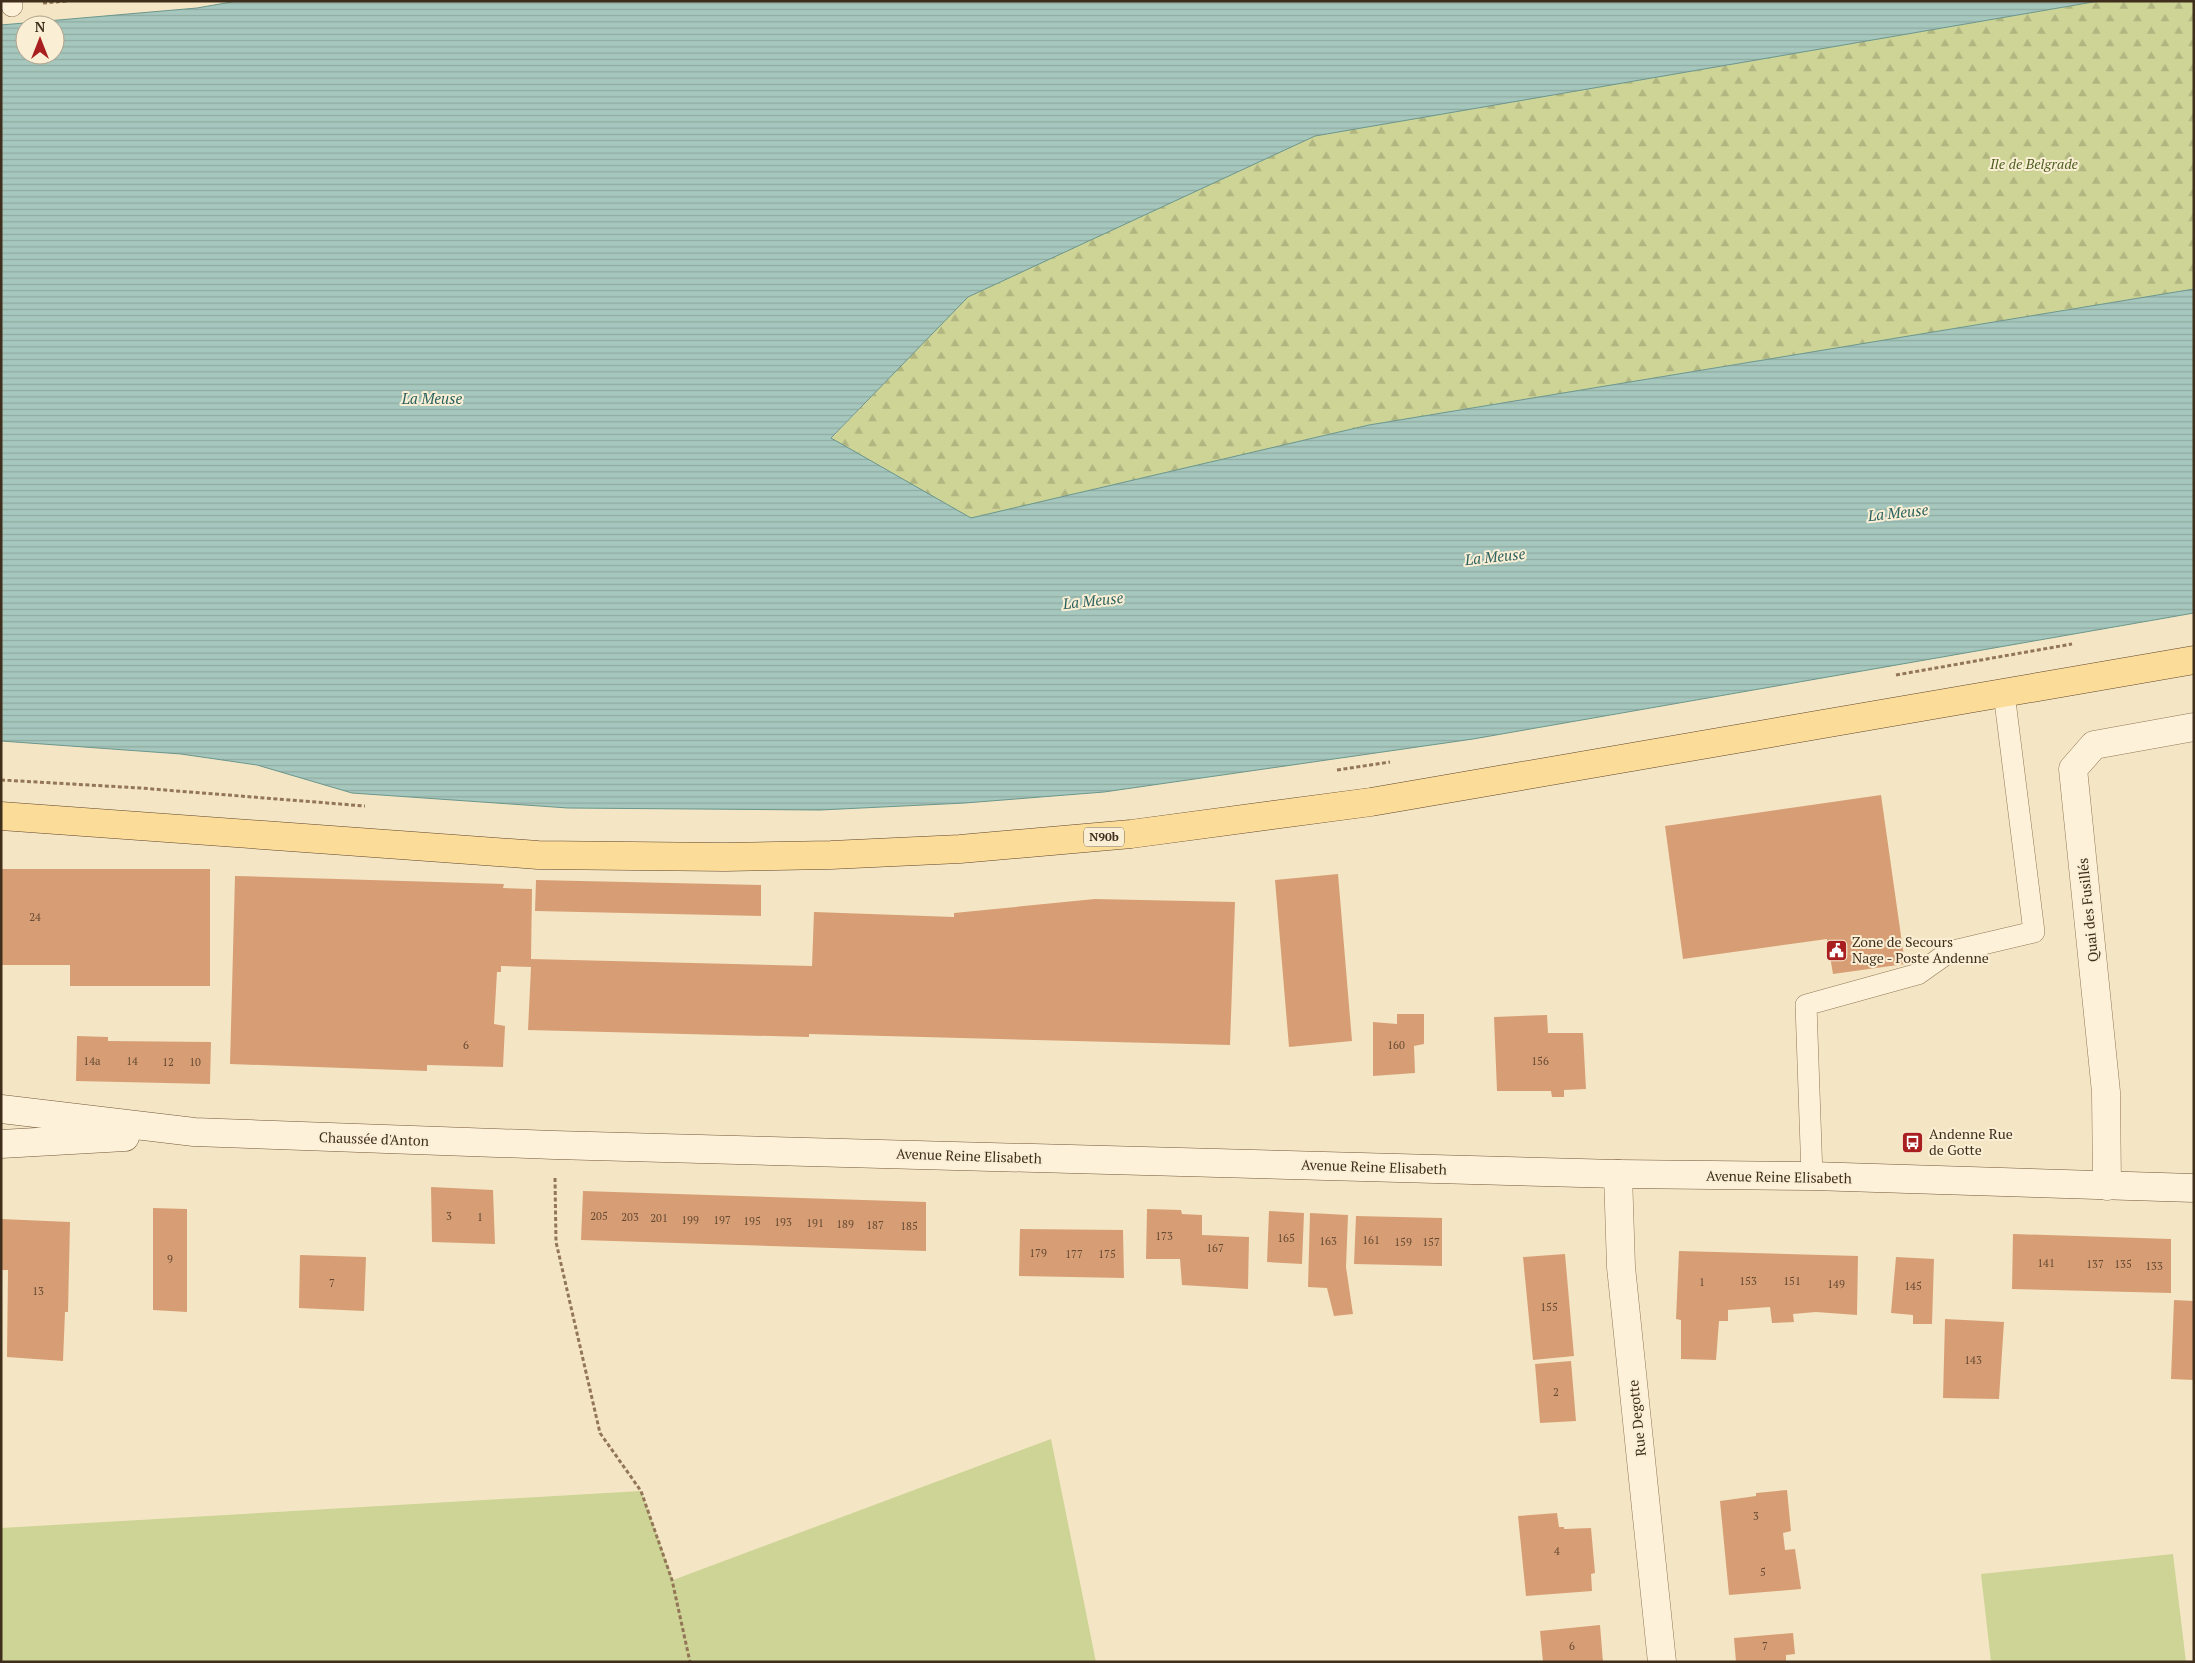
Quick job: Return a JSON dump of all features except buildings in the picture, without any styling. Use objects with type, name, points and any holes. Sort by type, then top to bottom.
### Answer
[{"type":"main road","name":"N90b","points":[[1,816],[538,856],[831,856],[960,849],[1131,834],[1372,802],[2194,660]]},
{"type":"main road","name":"Quai des Fusillés","points":[[2107,1186],[2106,1092],[2073,769],[2094,745],[2194,727]]},
{"type":"main road","name":"Chaussée d'Anton","points":[[1,1109],[194,1132],[554,1145]]},
{"type":"main road","name":"Chaussée d'Anton","points":[[1,1144],[194,1132]]},
{"type":"main road","name":"Avenue Reine Elisabeth","points":[[554,1145],[1618,1174],[1812,1176],[2194,1188]]},
{"type":"main road","name":"Rue Degotte","points":[[1618,1174],[1621,1268],[1662,1662]]},
{"type":"lane","points":[[1812,1176],[1806,1005],[1918,974],[1949,952],[2034,932],[2004,693]]},
{"type":"path","points":[[1891,676],[2076,644]]},
{"type":"path","points":[[1335,770],[1394,761]]},
{"type":"path","points":[[1,780],[140,788],[368,806]]},
{"type":"path","points":[[554,1145],[556,1242],[600,1432],[641,1491],[672,1580],[690,1662]]},
{"type":"green space","name":"Ile de Belgrade","points":[[2099,1],[2194,1],[2194,289],[1369,425],[971,519],[831,439],[967,297],[1315,136]]},
{"type":"green space","points":[[1051,1439],[1096,1662],[1,1662],[1,1528],[641,1491],[673,1580]]},
{"type":"green space","points":[[2173,1554],[2186,1662],[1991,1662],[1981,1574]]},
{"type":"water","name":"La Meuse","points":[[237,1],[2099,1],[1315,136],[968,297],[831,438],[971,518],[1369,425],[2194,289],[2194,613],[1473,739],[1104,792],[965,803],[820,810],[568,808],[352,793],[257,765],[181,754],[1,741],[1,25],[15,24],[15,65],[65,65],[65,19],[197,8]]},
{"type":"place","name":"Zone de Secours Nage - Poste Andenne","points":[[1836,950]]},
{"type":"place","name":"Andenne Rue de Gotte","points":[[1913,1142]]}]
